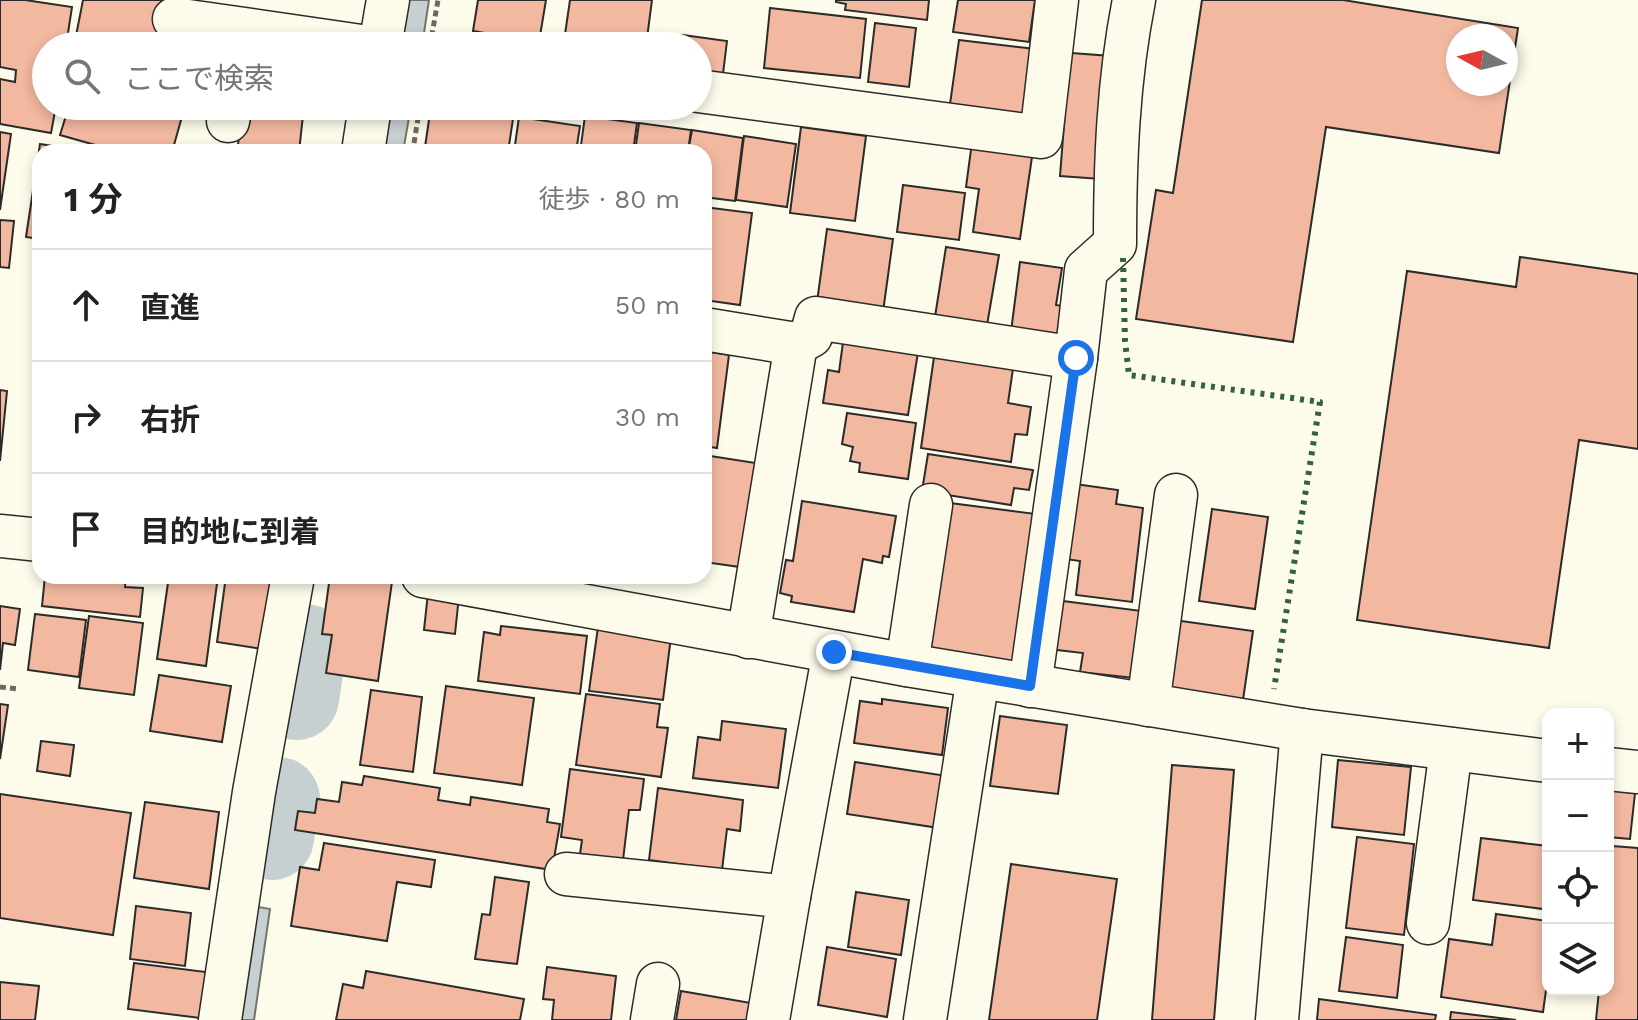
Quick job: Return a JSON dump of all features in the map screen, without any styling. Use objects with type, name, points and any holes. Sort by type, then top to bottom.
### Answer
[{"type":"street","points":[[382,32],[388,0]]},
{"type":"street","points":[[712,93],[1041,137],[1057,0]]},
{"type":"street","points":[[1030,686],[1086,270],[1115,244],[1117,122],[1123,56],[1134,0]]},
{"type":"street","points":[[174,19],[222,32]]},
{"type":"street","points":[[364,144],[368,120]]},
{"type":"street","points":[[712,330],[796,344],[811,336],[816,318],[1076,358]]},
{"type":"street","points":[[748,637],[796,344]]},
{"type":"street","points":[[1148,705],[1176,495]]},
{"type":"street","points":[[907,665],[931,505]]},
{"type":"street","points":[[0,536],[32,539]]},
{"type":"street","points":[[220,1020],[254,792],[292,584]]},
{"type":"street","points":[[466,584],[1030,686],[1302,730],[1542,760]]},
{"type":"street","points":[[768,1020],[834,652]]},
{"type":"street","points":[[925,1020],[978,677]]},
{"type":"street","points":[[1277,1020],[1302,730]]},
{"type":"street","points":[[1428,923],[1451,749]]},
{"type":"street","points":[[1614,770],[1638,772]]},
{"type":"street","points":[[566,874],[789,897]]},
{"type":"path","points":[[432,32],[438,0]]},
{"type":"path","points":[[413,144],[418,120]]},
{"type":"path","points":[[0,687],[19,689]]},
{"type":"shaded area","points":[[404,0],[429,0],[424,32],[399,32]]},
{"type":"shaded area","points":[[385,120],[409,120],[404,144],[380,144]]},
{"type":"shaded area","points":[[252,906],[270,909],[254,1020],[235,1020]]},
{"type":"building","points":[[0,0],[25,0],[72,7],[68,32],[32,32],[32,120],[53,120],[51,133],[0,124],[0,79],[15,82],[16,70],[0,67]]},
{"type":"building","points":[[83,0],[163,0],[157,32],[77,32]]},
{"type":"building","points":[[478,0],[546,0],[541,32],[473,31]]},
{"type":"building","points":[[570,0],[652,0],[648,32],[565,32]]},
{"type":"building","points":[[836,0],[929,0],[927,20],[845,10],[846,4]]},
{"type":"building","points":[[958,0],[1035,0],[1029,42],[953,32]]},
{"type":"building","points":[[1202,0],[1343,0],[1493,24],[1446,24],[1446,96],[1508,96],[1499,153],[1326,127],[1293,342],[1136,319],[1156,190],[1173,193]]},
{"type":"building","points":[[770,8],[866,19],[860,78],[764,68]]},
{"type":"building","points":[[875,23],[916,28],[909,87],[868,82]]},
{"type":"building","points":[[712,39],[727,41],[723,74],[712,73]]},
{"type":"building","points":[[959,40],[1035,49],[1027,120],[949,111]]},
{"type":"building","points":[[1058,52],[1111,56],[1101,179],[1060,176],[1065,112]]},
{"type":"building","points":[[65,120],[181,120],[174,144],[92,144],[60,135]]},
{"type":"building","points":[[241,120],[302,120],[300,144],[238,144]]},
{"type":"building","points":[[429,120],[513,120],[509,144],[425,144]]},
{"type":"building","points":[[519,120],[580,126],[577,144],[515,144]]},
{"type":"building","points":[[584,120],[637,123],[634,144],[581,144]]},
{"type":"building","points":[[639,123],[691,130],[689,144],[636,144]]},
{"type":"building","points":[[801,127],[866,136],[855,221],[790,213]]},
{"type":"building","points":[[692,130],[743,138],[735,201],[712,198],[712,144],[689,144]]},
{"type":"building","points":[[0,132],[11,134],[0,210]]},
{"type":"building","points":[[744,136],[796,144],[787,207],[736,200]]},
{"type":"building","points":[[972,142],[1033,150],[1020,239],[973,232],[979,189],[966,187]]},
{"type":"building","points":[[903,185],[965,193],[959,240],[897,232]]},
{"type":"building","points":[[32,197],[32,238],[26,237]]},
{"type":"building","points":[[712,208],[752,213],[740,305],[712,301]]},
{"type":"building","points":[[0,220],[14,221],[9,268],[0,267]]},
{"type":"building","points":[[827,229],[893,239],[883,312],[817,302]]},
{"type":"building","points":[[946,247],[999,255],[986,331],[934,323]]},
{"type":"building","points":[[1520,257],[1638,274],[1638,449],[1579,440],[1549,648],[1357,620],[1407,271],[1516,287]]},
{"type":"building","points":[[1020,262],[1062,268],[1056,305],[1072,308],[1067,347],[1010,339]]},
{"type":"building","points":[[844,335],[919,346],[908,415],[823,403],[828,370],[839,372]]},
{"type":"building","points":[[936,343],[1015,355],[1008,403],[1031,407],[1027,435],[1015,434],[1011,462],[921,448]]},
{"type":"building","points":[[712,352],[729,355],[717,448],[712,447]]},
{"type":"building","points":[[0,390],[7,391],[0,461]]},
{"type":"building","points":[[847,413],[916,423],[908,479],[859,472],[860,463],[850,461],[853,447],[842,444]]},
{"type":"building","points":[[928,454],[1033,470],[1029,490],[1014,488],[1011,505],[922,491]]},
{"type":"building","points":[[712,456],[762,464],[747,568],[712,563]]},
{"type":"building","points":[[1068,483],[1118,490],[1116,504],[1143,508],[1132,602],[1076,595],[1080,561],[1059,558]]},
{"type":"building","points":[[802,501],[896,516],[889,557],[883,556],[882,563],[863,559],[854,612],[791,602],[792,596],[780,593],[786,560],[793,561]]},
{"type":"building","points":[[950,503],[1036,514],[1016,662],[930,650]]},
{"type":"building","points":[[1212,509],[1268,517],[1255,609],[1199,601]]},
{"type":"building","points":[[44,584],[125,584],[125,587],[143,588],[140,617],[42,606]]},
{"type":"building","points":[[168,584],[217,584],[206,666],[157,659]]},
{"type":"building","points":[[225,584],[271,584],[262,649],[217,642]]},
{"type":"building","points":[[329,584],[392,584],[378,681],[326,673],[332,635],[322,634]]},
{"type":"building","points":[[428,593],[459,596],[455,634],[424,630]]},
{"type":"building","points":[[1055,600],[1142,611],[1134,678],[1080,672],[1083,653],[1049,649]]},
{"type":"building","points":[[0,606],[20,609],[15,645],[3,643],[0,670]]},
{"type":"building","points":[[35,614],[86,620],[79,677],[28,670]]},
{"type":"building","points":[[89,616],[143,623],[134,695],[79,688]]},
{"type":"building","points":[[599,620],[672,629],[663,700],[589,691]]},
{"type":"building","points":[[1174,620],[1253,631],[1243,700],[1164,689]]},
{"type":"building","points":[[501,626],[587,636],[580,694],[478,681],[484,632],[500,635]]},
{"type":"building","points":[[159,675],[231,686],[222,742],[150,731]]},
{"type":"building","points":[[446,686],[534,698],[522,785],[434,773]]},
{"type":"building","points":[[371,690],[422,697],[413,772],[360,765]]},
{"type":"building","points":[[586,694],[660,704],[657,727],[668,728],[661,777],[576,765]]},
{"type":"building","points":[[882,699],[948,708],[942,755],[854,743],[860,701],[882,704]]},
{"type":"building","points":[[0,704],[8,705],[0,759]]},
{"type":"building","points":[[1000,716],[1067,725],[1058,794],[990,786]]},
{"type":"building","points":[[722,721],[786,729],[778,788],[693,778],[698,737],[720,740]]},
{"type":"building","points":[[41,741],[74,745],[70,776],[37,771]]},
{"type":"building","points":[[1338,760],[1411,767],[1404,835],[1332,827]]},
{"type":"building","points":[[855,762],[947,776],[939,828],[847,814]]},
{"type":"building","points":[[1172,765],[1234,770],[1214,1020],[1152,1020]]},
{"type":"building","points":[[570,769],[644,779],[640,810],[629,810],[623,860],[580,854],[582,840],[561,837]]},
{"type":"building","points":[[364,776],[440,788],[438,800],[470,805],[471,797],[549,809],[547,822],[560,824],[552,870],[295,830],[298,811],[315,813],[317,799],[339,802],[342,782],[362,785]]},
{"type":"building","points":[[658,788],[743,800],[740,831],[727,829],[722,870],[649,860]]},
{"type":"building","points":[[1614,791],[1635,793],[1630,839],[1614,838]]},
{"type":"building","points":[[0,794],[131,813],[113,935],[0,918]]},
{"type":"building","points":[[145,802],[219,812],[209,889],[134,878]]},
{"type":"building","points":[[1357,837],[1414,844],[1404,935],[1346,928]]},
{"type":"building","points":[[1481,838],[1542,845],[1542,909],[1473,900]]},
{"type":"building","points":[[324,843],[435,860],[431,887],[397,882],[387,941],[291,926],[300,867],[319,870]]},
{"type":"building","points":[[1614,846],[1638,848],[1638,1020],[1596,1020],[1598,996],[1614,996]]},
{"type":"building","points":[[1011,864],[1117,879],[1097,1020],[989,1020]]},
{"type":"building","points":[[495,877],[529,882],[517,964],[475,959],[482,914],[490,915]]},
{"type":"building","points":[[856,892],[909,900],[901,955],[848,947]]},
{"type":"building","points":[[136,906],[191,913],[185,966],[130,959]]},
{"type":"building","points":[[1496,914],[1542,920],[1543,1012],[1441,997],[1449,939],[1492,945]]},
{"type":"building","points":[[1346,937],[1403,945],[1397,998],[1339,991]]},
{"type":"building","points":[[827,947],[896,959],[887,1017],[818,1005]]},
{"type":"building","points":[[134,963],[206,972],[200,1018],[128,1009]]},
{"type":"building","points":[[547,967],[616,976],[611,1020],[552,1020],[554,1000],[543,999]]},
{"type":"building","points":[[366,971],[524,999],[520,1020],[336,1020],[343,984],[363,988]]},
{"type":"building","points":[[0,982],[39,986],[35,1020],[0,1020]]},
{"type":"building","points":[[681,991],[751,1003],[748,1020],[676,1020]]},
{"type":"building","points":[[1319,999],[1436,1015],[1435,1020],[1317,1020]]},
{"type":"building","points":[[1451,1012],[1516,1020],[1450,1020]]},
{"type":"waterway","points":[[297,698],[305,646]]},
{"type":"waterway","points":[[272,838],[278,799]]},
{"type":"hedge","points":[[1123,258],[1129,375],[1320,402],[1274,689]]},
{"type":"route","points":[[834,652],[1030,686],[1076,358]]}]
